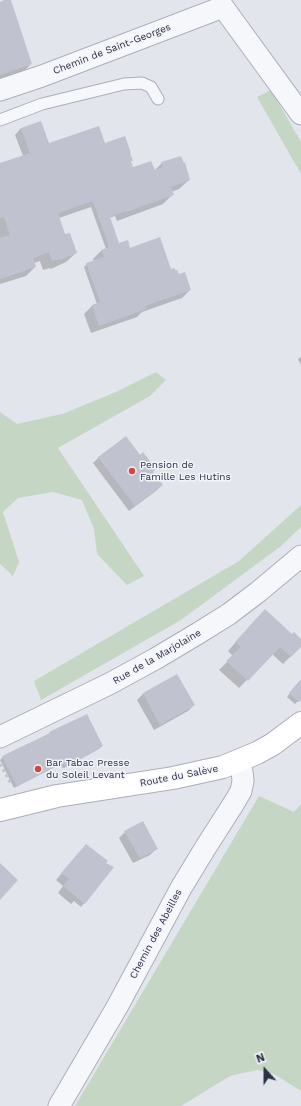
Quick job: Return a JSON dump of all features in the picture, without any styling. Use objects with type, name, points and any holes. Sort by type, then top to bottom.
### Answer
[{"type":"main road","name":"Route du Salève","points":[[0,810],[57,796],[138,784],[207,771],[256,754],[273,744],[301,722]]},
{"type":"street","name":"Chemin de Saint-Georges","points":[[0,90],[42,76],[224,3]]},
{"type":"street","points":[[224,3],[301,114]]},
{"type":"street","name":"Rue de la Marjolaine","points":[[0,737],[111,683],[198,634],[229,614],[301,556]]},
{"type":"street","name":"Chemin des Abeilles","points":[[59,1106],[117,1007],[181,888],[241,791],[243,781],[239,761]]},
{"type":"lane","points":[[0,120],[42,104],[124,84],[142,83],[151,87],[158,99]]},
{"type":"path","points":[[0,764],[11,785]]},
{"type":"green space","points":[[271,90],[301,142],[301,174],[257,97]]},
{"type":"green space","points":[[156,372],[166,380],[150,396],[58,448],[144,576],[127,585],[97,554],[94,529],[82,500],[53,492],[18,498],[3,512],[19,562],[13,576],[0,564],[0,412],[17,424],[62,414],[116,392]]},
{"type":"green space","points":[[301,505],[301,527],[281,546],[181,620],[41,700],[34,681],[239,561]]},
{"type":"green space","points":[[259,796],[294,812],[301,804],[301,1091],[274,1074],[257,1070],[230,1076],[181,1106],[75,1106]]},
{"type":"building","points":[[4,0],[11,0],[32,64],[0,75],[0,2]]},
{"type":"building","points":[[41,121],[49,143],[99,126],[105,143],[125,136],[131,153],[133,167],[151,161],[155,170],[163,167],[161,162],[181,156],[184,163],[185,162],[190,180],[171,187],[174,195],[110,217],[119,243],[128,240],[130,248],[160,237],[171,269],[175,268],[179,274],[185,272],[191,290],[145,306],[146,309],[99,326],[92,305],[100,302],[86,263],[104,257],[101,250],[109,247],[93,201],[58,213],[65,234],[70,233],[77,253],[60,260],[52,261],[49,252],[33,258],[36,267],[0,279],[0,238],[10,235],[4,217],[0,218],[0,163],[30,153],[21,128]]},
{"type":"building","name":"Pension de Famille Les Hutins","points":[[126,436],[140,455],[143,452],[156,469],[153,472],[163,485],[135,506],[98,457]]},
{"type":"building","points":[[265,609],[292,634],[294,632],[301,639],[301,647],[291,657],[280,647],[248,681],[226,661],[241,647],[235,642]]},
{"type":"building","points":[[177,674],[195,705],[160,725],[143,693]]},
{"type":"building","points":[[300,680],[301,700],[299,702],[289,693]]},
{"type":"building","points":[[87,714],[103,746],[68,766],[60,764],[17,786],[2,756]]},
{"type":"building","points":[[143,821],[158,849],[140,858],[124,831]]},
{"type":"building","points":[[86,844],[108,861],[106,863],[114,867],[85,904],[63,886],[69,879],[61,873]]},
{"type":"building","points":[[0,863],[18,880],[0,900]]},
{"type":"place","name":"Pension de Famille Les Hutins","points":[[132,471]]},
{"type":"place","name":"Bar Tabac Presse du Soleil Levant","points":[[38,769]]}]
